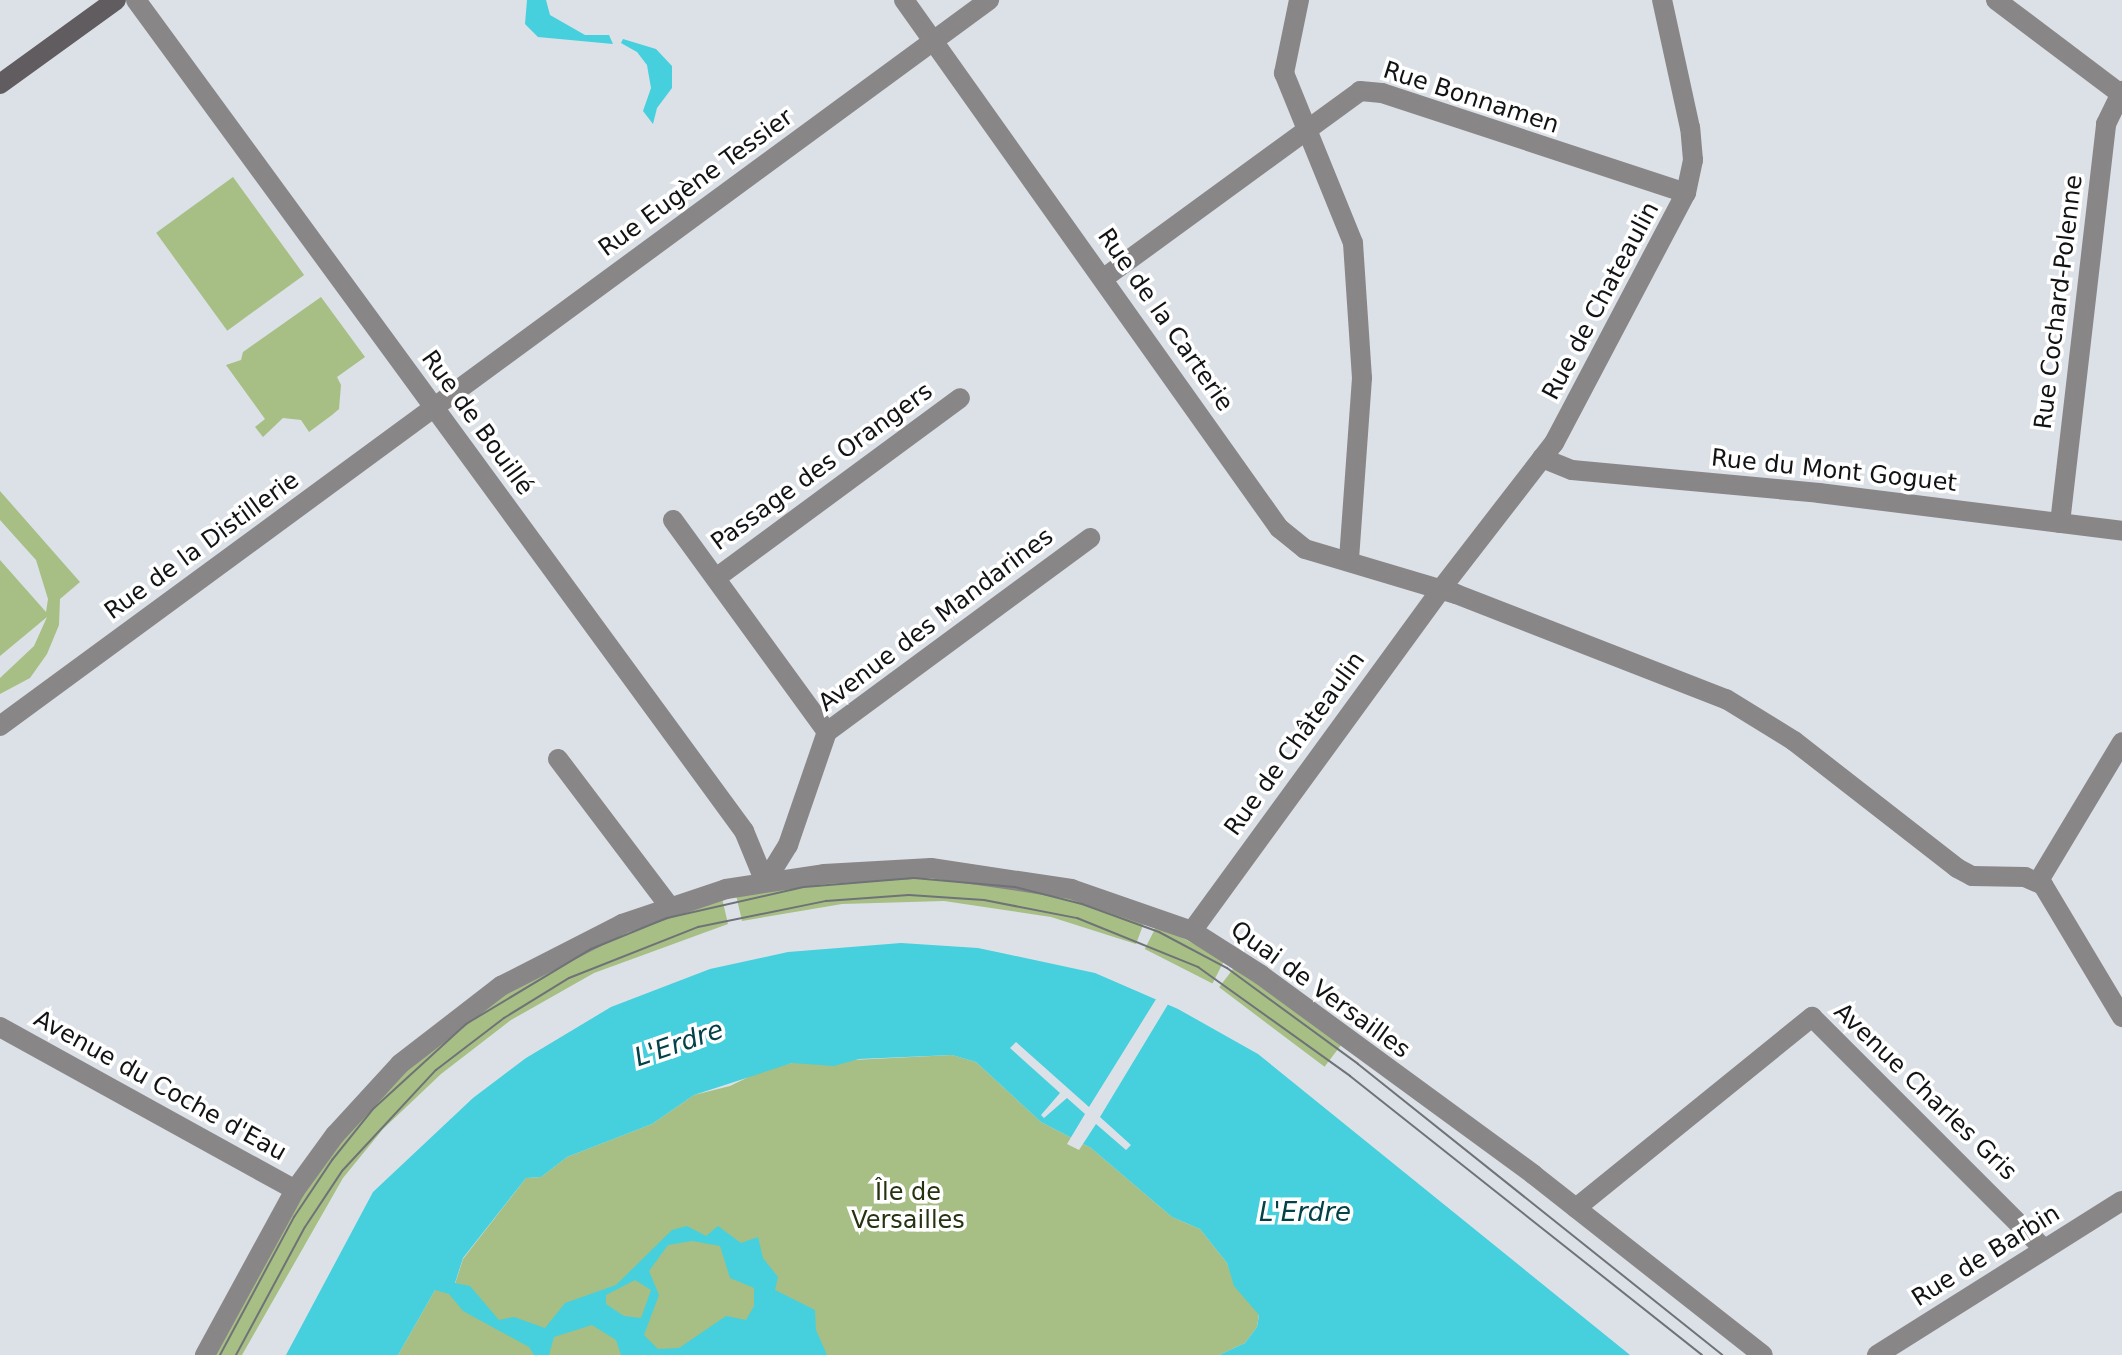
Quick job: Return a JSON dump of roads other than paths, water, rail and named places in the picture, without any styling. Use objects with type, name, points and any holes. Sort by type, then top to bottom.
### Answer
[{"type":"main road","points":[[0,84],[116,0]]},
{"type":"street","name":"Rue de Bouillé","points":[[136,0],[744,831],[765,882]]},
{"type":"street","name":"Rue de la Carterie","points":[[904,0],[1279,528],[1305,549],[1441,589],[1726,699],[1794,741],[1957,868],[1984,878],[2038,882]]},
{"type":"street","name":"Rue Eugène Tessier","points":[[434,408],[989,0]]},
{"type":"street","points":[[1299,0],[1284,73],[1304,129],[1353,243],[1362,378],[1349,561]]},
{"type":"street","name":"Rue de Chateaulin","points":[[1441,589],[1542,458],[1582,398],[1686,193],[1693,160],[1690,128],[1662,0]]},
{"type":"street","points":[[1996,0],[2121,93]]},
{"type":"street","name":"Rue Bonnamen","points":[[1104,278],[1354,93],[1382,93],[1686,193]]},
{"type":"street","name":"Rue Cochard-Polenne","points":[[2060,523],[2106,124],[2121,93]]},
{"type":"street","name":"Passage des Orangers","points":[[716,578],[960,398]]},
{"type":"street","name":"Rue de la Distillerie","points":[[0,726],[434,408]]},
{"type":"street","name":"Rue du Mont Goguet","points":[[1542,458],[1572,470],[2122,531]]},
{"type":"street","points":[[673,520],[827,732]]},
{"type":"street","name":"Avenue des Mandarines","points":[[765,882],[788,845],[827,732],[1090,538]]},
{"type":"street","name":"Rue de Châteaulin","points":[[1192,931],[1441,589]]},
{"type":"street","points":[[2122,742],[2038,882],[2122,1017]]},
{"type":"street","points":[[558,759],[670,907]]},
{"type":"street","name":"Quai de Versailles","points":[[205,1355],[295,1190],[360,1105],[445,1026],[555,955],[670,907],[765,882],[886,868],[959,870],[1071,889],[1192,931],[1261,975],[1576,1208],[1763,1355]]},
{"type":"street","name":"Avenue Charles Gris","points":[[1576,1208],[1812,1017],[2044,1249]]},
{"type":"street","name":"Avenue du Coche d'Eau","points":[[0,1027],[295,1190]]},
{"type":"street","name":"Rue de Barbin","points":[[1877,1355],[2122,1201]]},
{"type":"water","points":[[527,0],[546,0],[550,15],[585,35],[609,35],[613,44],[538,37],[525,24]]},
{"type":"water","points":[[623,39],[656,49],[672,66],[672,88],[657,108],[653,124],[643,111],[651,88],[647,65],[637,52],[621,43]]},
{"type":"water","name":"L'Erdre","points":[[901,943],[978,948],[1095,973],[1178,1009],[1258,1054],[1630,1355],[1219,1355],[1245,1343],[1257,1327],[1259,1315],[1234,1286],[1227,1263],[1200,1229],[1172,1217],[1091,1148],[1041,1122],[976,1062],[952,1055],[859,1059],[834,1066],[792,1063],[694,1095],[652,1124],[567,1157],[541,1177],[526,1178],[463,1258],[455,1283],[470,1286],[499,1320],[514,1317],[545,1328],[565,1303],[616,1285],[672,1230],[687,1226],[706,1236],[718,1226],[741,1243],[758,1237],[763,1258],[778,1277],[775,1290],[815,1310],[816,1330],[827,1355],[621,1355],[616,1340],[592,1325],[554,1337],[549,1355],[534,1355],[529,1347],[463,1311],[449,1294],[435,1290],[398,1355],[286,1355],[373,1192],[473,1098],[526,1058],[611,1007],[710,969],[788,952]],"holes":[[[692,1241],[720,1246],[730,1278],[754,1288],[754,1306],[746,1320],[726,1316],[679,1348],[658,1349],[644,1335],[659,1295],[649,1271],[668,1245]],[[635,1280],[651,1290],[641,1318],[624,1316],[606,1304],[606,1295]]]},
{"type":"tram line","points":[[220,1355],[294,1217],[332,1160],[373,1109],[466,1024],[591,949],[667,918],[804,887],[914,878],[1015,887],[1082,904],[1159,932],[1227,968],[1358,1064],[1722,1355]]},
{"type":"tram line","points":[[236,1355],[305,1227],[342,1171],[436,1070],[504,1018],[569,978],[698,927],[826,901],[909,895],[984,900],[1077,918],[1198,967],[1350,1076],[1702,1355]]},
{"type":"park label","name":"Île de Versailles","points":[[908,1207]]}]
